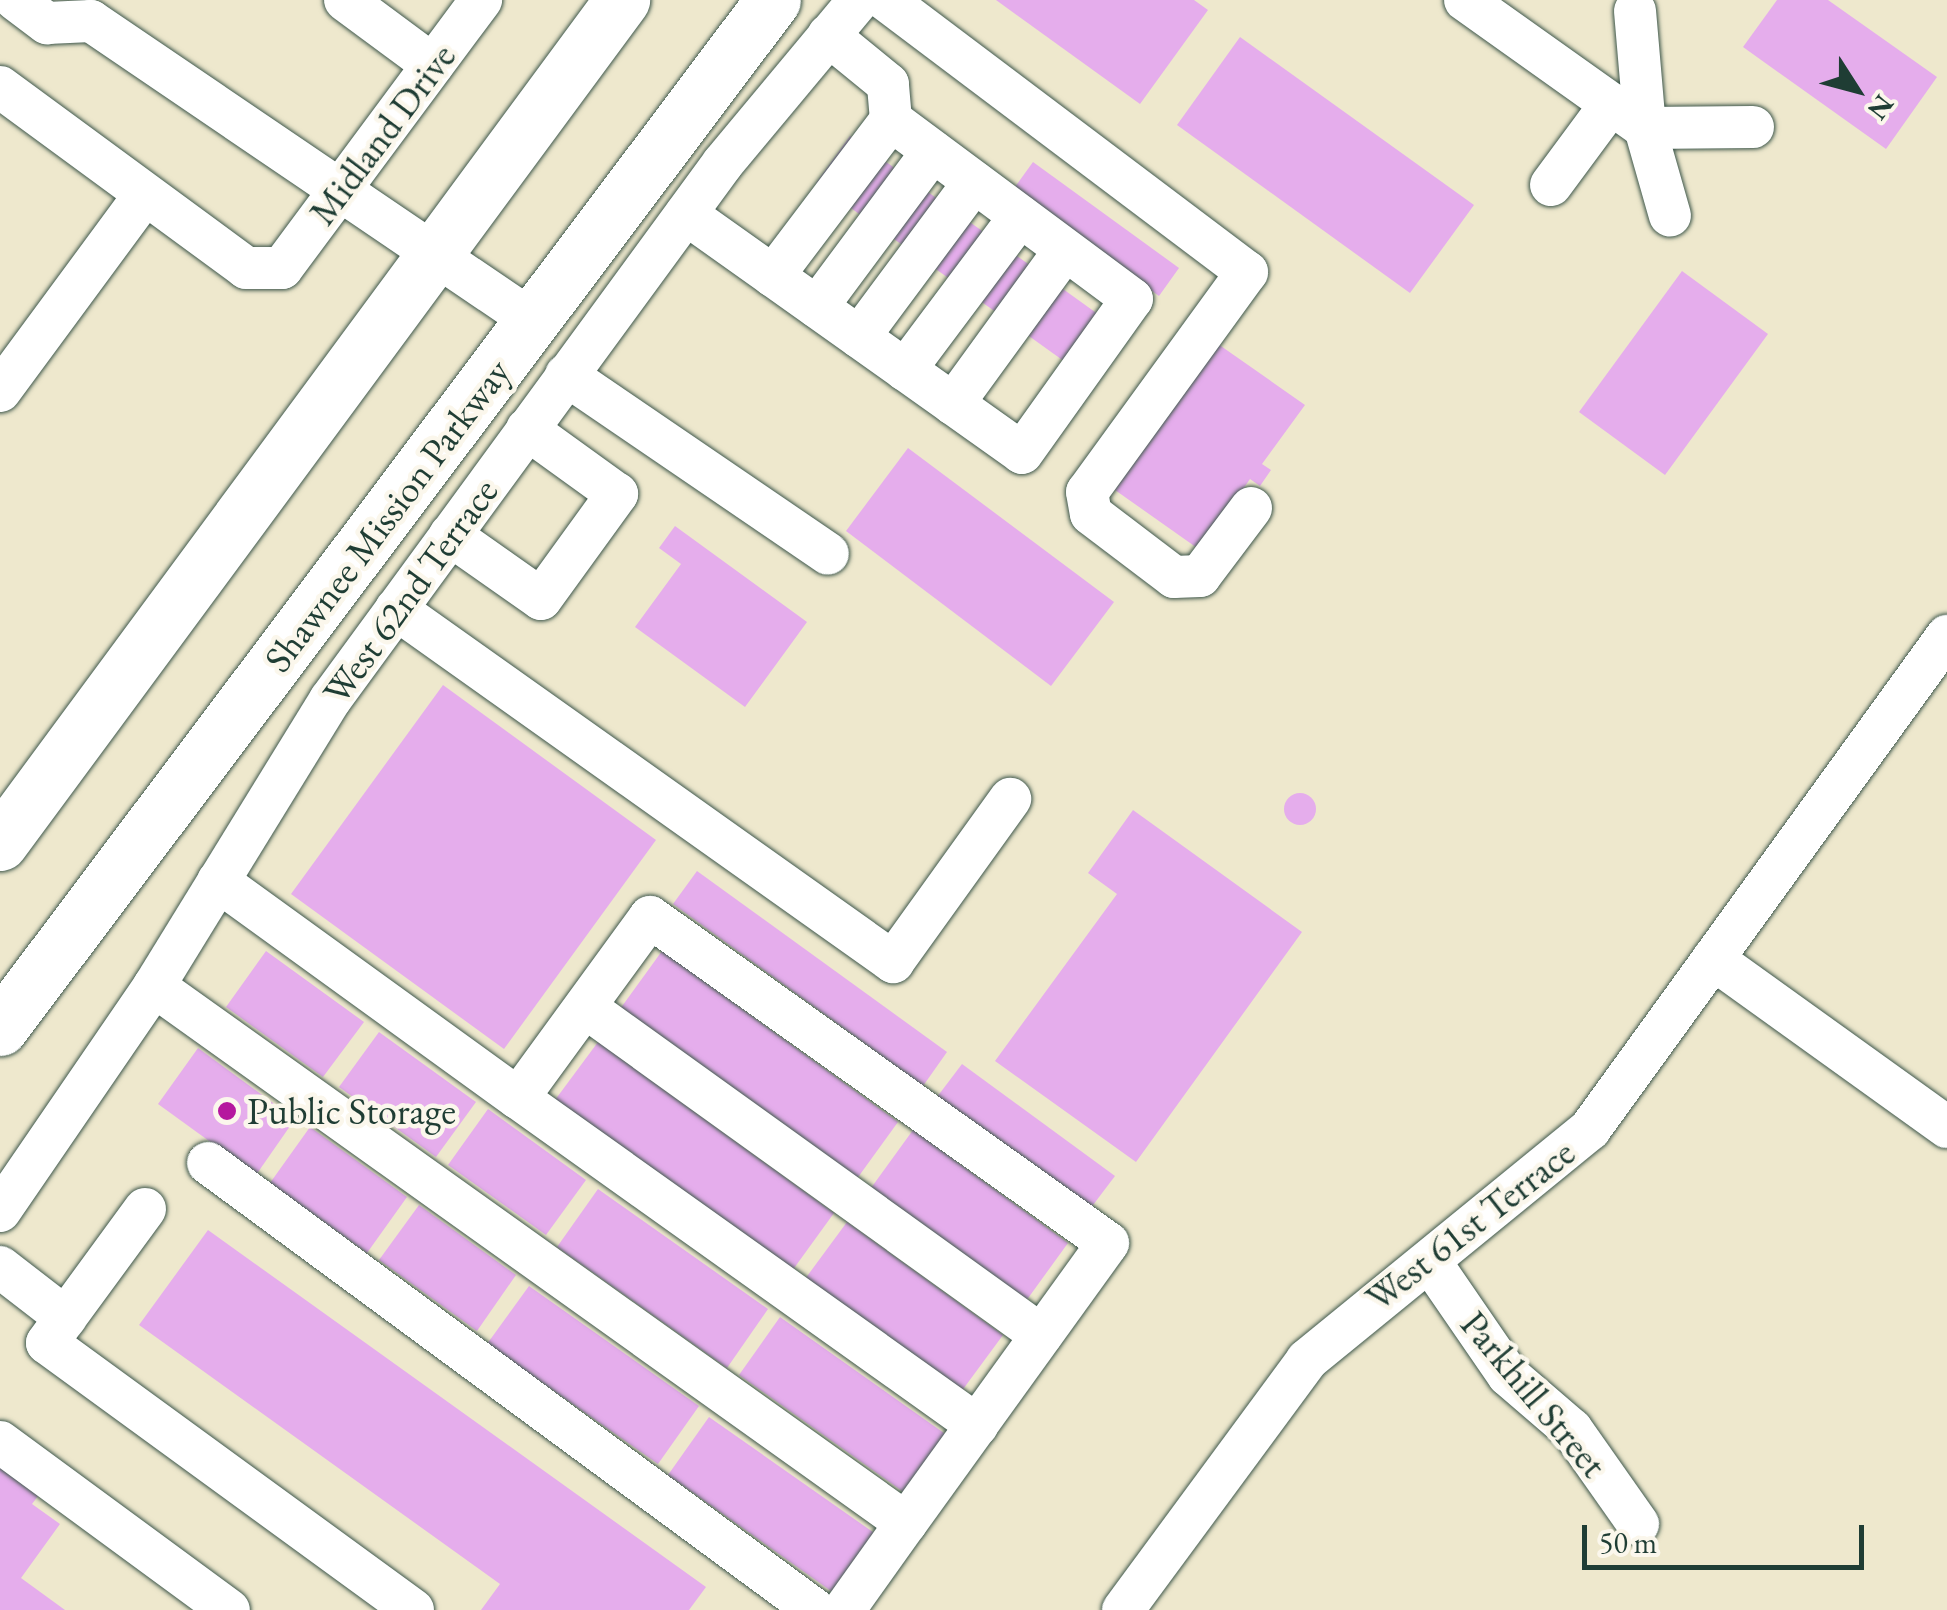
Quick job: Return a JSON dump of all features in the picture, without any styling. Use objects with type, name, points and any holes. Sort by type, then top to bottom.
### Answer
[{"type":"highway","points":[[0,843],[622,0]]},
{"type":"highway","name":"Shawnee Mission Parkway","points":[[0,1028],[772,0]]},
{"type":"street","points":[[16,0],[47,22],[87,11],[533,321]]},
{"type":"street","name":"Midland Drive","points":[[144,198],[246,268],[282,268],[481,0]]},
{"type":"street","name":"West 62nd Terrace","points":[[0,1211],[154,986],[396,608],[686,214],[859,0]]},
{"type":"street","points":[[886,0],[1247,272],[1087,492],[1091,514],[1174,577],[1200,576],[1251,508]]},
{"type":"street","points":[[1466,0],[1646,128],[1753,126]]},
{"type":"street","points":[[361,5],[433,64]]},
{"type":"street","points":[[1635,12],[1646,128],[1670,216]]},
{"type":"street","points":[[686,214],[1022,453],[1132,299],[932,151],[888,84],[828,35]]},
{"type":"street","points":[[0,87],[144,198],[0,392]]},
{"type":"street","points":[[1551,185],[1611,104]]},
{"type":"street","points":[[816,307],[932,151]]},
{"type":"street","points":[[816,307],[932,151]]},
{"type":"street","points":[[953,403],[1064,249]]},
{"type":"street","points":[[953,403],[1064,249]]},
{"type":"street","points":[[566,375],[828,554]]},
{"type":"street","points":[[450,534],[541,598],[618,494],[527,429]]},
{"type":"street","points":[[396,608],[893,962],[1010,799]]},
{"type":"street","name":"West 61st Terrace","points":[[1122,1610],[1306,1360],[1379,1293],[1431,1263],[1590,1129],[1947,636]]},
{"type":"street","points":[[218,881],[977,1425]]},
{"type":"street","points":[[518,1098],[650,916],[1108,1243],[844,1610]]},
{"type":"street","points":[[1713,959],[1947,1128]]},
{"type":"street","points":[[154,986],[906,1523]]},
{"type":"street","points":[[584,1008],[1042,1335]]},
{"type":"street","points":[[208,1164],[815,1610]]},
{"type":"street","points":[[145,1209],[48,1342],[413,1610]]},
{"type":"street","name":"Parkhill Street","points":[[1431,1263],[1508,1375],[1572,1430],[1638,1524]]},
{"type":"street","points":[[0,1268],[66,1318]]},
{"type":"street","points":[[0,1442],[229,1610]]},
{"type":"building","points":[[996,0],[1194,0],[1208,10],[1140,104]]},
{"type":"building","points":[[1777,0],[1828,0],[1937,77],[1886,149],[1743,47]]},
{"type":"building","points":[[1240,37],[1474,205],[1410,293],[1177,125]]},
{"type":"building","points":[[850,136],[1127,335],[1093,382],[816,183]]},
{"type":"building","points":[[1033,162],[1179,268],[1159,296],[1012,191]]},
{"type":"building","points":[[1682,271],[1768,334],[1665,475],[1579,412]]},
{"type":"building","points":[[1218,344],[1305,405],[1262,464],[1271,470],[1260,486],[1250,479],[1200,550],[1115,490]]},
{"type":"building","points":[[908,448],[1114,602],[1051,686],[846,531]]},
{"type":"building","points":[[675,526],[807,622],[745,707],[635,627],[681,564],[659,548]]},
{"type":"building","points":[[443,685],[656,840],[504,1049],[291,894]]},
{"type":"building","points":[[1300,793],[1311,798],[1316,809],[1311,820],[1300,825],[1289,820],[1284,809],[1289,798]]},
{"type":"building","points":[[1133,810],[1302,932],[1136,1162],[995,1061],[1117,894],[1088,873]]},
{"type":"building","points":[[697,871],[947,1052],[923,1086],[673,904]]},
{"type":"building","points":[[266,951],[364,1022],[323,1077],[226,1007]]},
{"type":"building","points":[[662,951],[898,1122],[856,1180],[620,1009]]},
{"type":"building","points":[[379,1032],[476,1102],[436,1157],[339,1087]]},
{"type":"building","points":[[598,1042],[834,1213],[792,1271],[555,1100]]},
{"type":"building","name":"Public Storage","points":[[198,1048],[295,1119],[256,1175],[158,1104]]},
{"type":"building","points":[[962,1064],[1115,1176],[1090,1209],[937,1097]]},
{"type":"building","points":[[488,1109],[586,1180],[546,1235],[448,1165]]},
{"type":"building","points":[[310,1127],[407,1197],[367,1253],[270,1183]]},
{"type":"building","points":[[913,1130],[1068,1243],[1026,1301],[871,1188]]},
{"type":"building","points":[[598,1189],[768,1309],[727,1368],[557,1247]]},
{"type":"building","points":[[419,1205],[516,1275],[477,1331],[379,1260]]},
{"type":"building","points":[[847,1222],[1003,1335],[961,1392],[805,1279]]},
{"type":"building","points":[[208,1230],[706,1587],[689,1610],[481,1610],[500,1584],[139,1325]]},
{"type":"building","points":[[529,1286],[699,1406],[658,1464],[487,1344]]},
{"type":"building","points":[[780,1317],[951,1438],[909,1496],[739,1375]]},
{"type":"building","points":[[709,1417],[880,1537],[838,1596],[668,1475]]},
{"type":"building","points":[[0,1463],[41,1492],[32,1504],[60,1524],[21,1578],[65,1610],[0,1610]]},
{"type":"place","name":"Public Storage","points":[[227,1111]]}]
